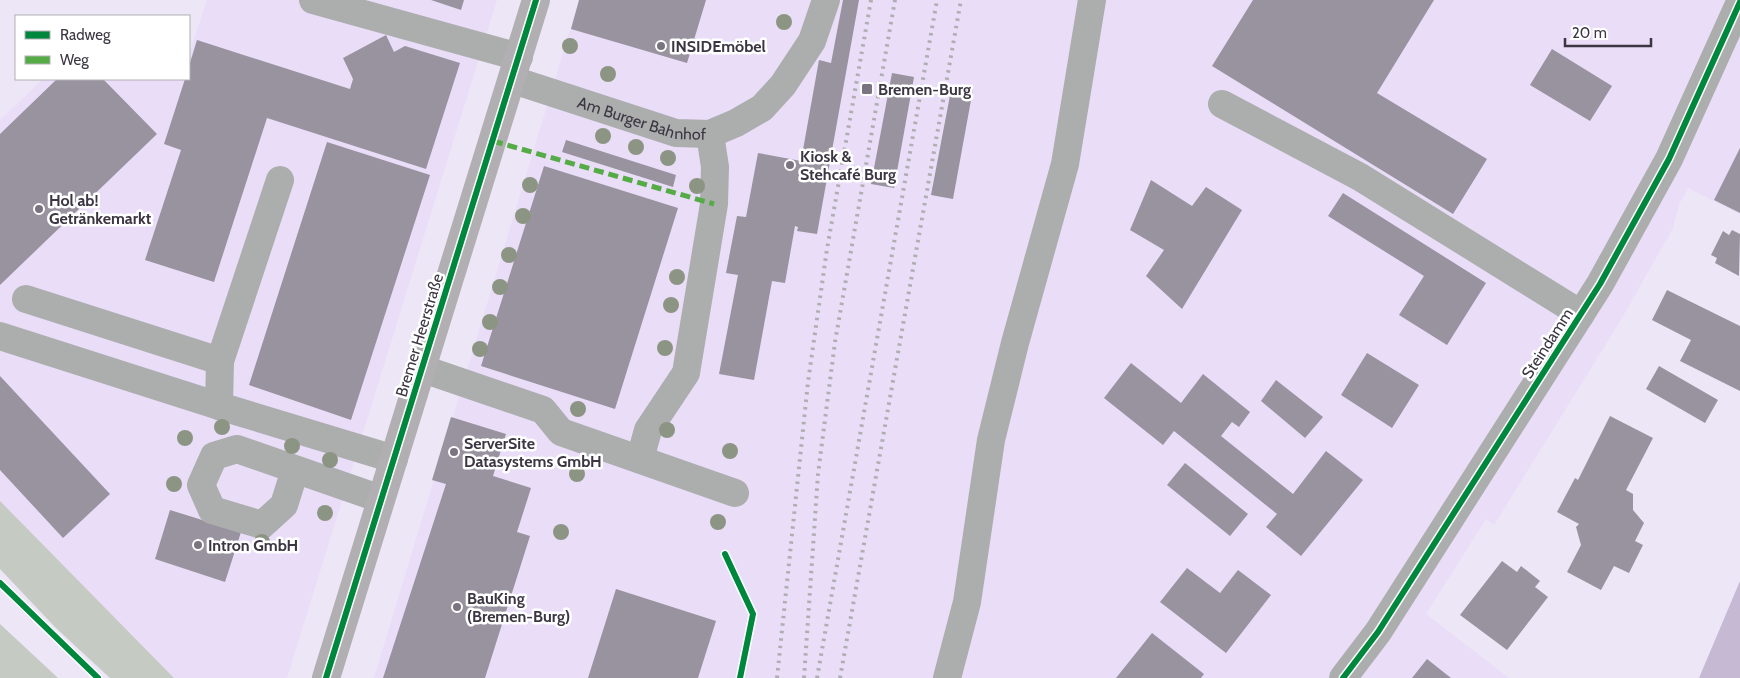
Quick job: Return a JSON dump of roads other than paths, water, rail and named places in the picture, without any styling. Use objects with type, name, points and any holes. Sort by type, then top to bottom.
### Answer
[{"type":"main road","name":"Bremer Heerstraße","points":[[326,678],[423,370],[536,0]]},
{"type":"street","name":"Am Burger Bahnhof","points":[[312,0],[516,69],[676,133],[710,134],[736,123],[762,108],[783,85],[812,41],[826,0]]},
{"type":"street","points":[[947,678],[966,602],[991,440],[1015,343],[1064,164],[1092,0]]},
{"type":"street","name":"Steindamm","points":[[1343,678],[1383,624],[1600,284],[1669,159],[1740,2]]},
{"type":"street","points":[[1222,104],[1360,178],[1582,314]]},
{"type":"street","points":[[640,460],[648,430],[686,374],[714,204],[715,167],[710,134]]},
{"type":"street","points":[[219,406],[220,361],[280,180]]},
{"type":"street","points":[[26,299],[220,361]]},
{"type":"street","points":[[0,336],[219,406],[394,459]]},
{"type":"street","points":[[423,370],[543,410],[561,432],[736,493]]},
{"type":"street","points":[[295,470],[382,499]]},
{"type":"railway","points":[[777,678],[808,382],[827,249],[871,0]]},
{"type":"railway","points":[[804,678],[818,474],[835,342],[895,0]]},
{"type":"railway","points":[[817,678],[937,0]]},
{"type":"railway","points":[[840,678],[961,0]]},
{"type":"place","name":"INSIDEmöbel","points":[[661,46]]},
{"type":"place","name":"Bremen-Burg","points":[[867,89]]},
{"type":"place","name":"Kiosk & Stehcafé Burg","points":[[790,165]]},
{"type":"place","name":"Hol ab! Getränkemarkt","points":[[39,209]]},
{"type":"place","name":"ServerSite Datasystems GmbH","points":[[454,452]]},
{"type":"place","name":"Intron GmbH","points":[[198,545]]},
{"type":"place","name":"BauKing (Bremen-Burg)","points":[[457,607]]}]
